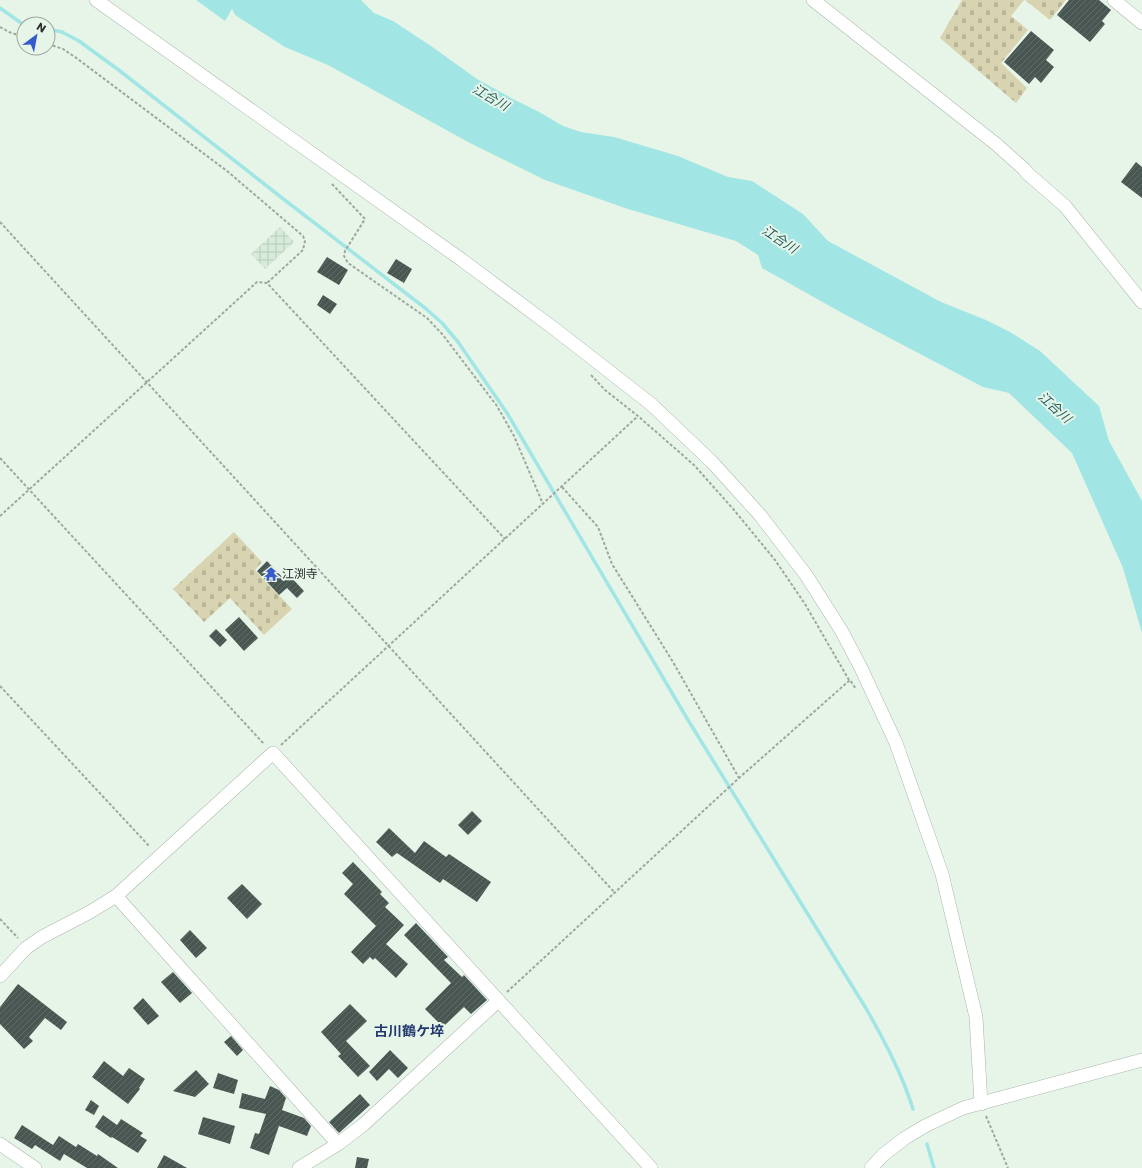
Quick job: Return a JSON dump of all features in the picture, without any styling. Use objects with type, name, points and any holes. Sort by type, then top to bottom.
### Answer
[{"type":"street","points":[[96,0],[462,260],[651,404],[712,462],[760,515],[806,575],[841,630],[862,668],[896,743],[942,874],[976,1017],[982,1104]]},
{"type":"street","points":[[813,0],[996,144],[1065,206],[1142,302]]},
{"type":"street","points":[[1114,0],[1142,23]]},
{"type":"street","points":[[0,976],[26,948],[42,937],[90,912],[116,896],[273,753],[651,1168]]},
{"type":"street","points":[[116,896],[338,1144]]},
{"type":"street","points":[[299,1168],[318,1163],[338,1144],[363,1125],[498,1001]]},
{"type":"street","points":[[870,1168],[889,1151],[925,1126],[963,1108],[1142,1060]]},
{"type":"street","points":[[0,1144],[35,1168]]},
{"type":"path","points":[[1,28],[16,34]]},
{"type":"path","points":[[56,47],[63,49],[82,62],[227,171],[303,236],[305,241],[303,250],[267,283]]},
{"type":"path","points":[[329,181],[365,218],[345,251],[344,256],[348,263],[427,318],[443,335],[496,406],[510,430],[543,504]]},
{"type":"path","points":[[0,222],[615,893]]},
{"type":"path","points":[[0,516],[257,282],[267,283],[505,539]]},
{"type":"path","points":[[590,374],[605,390],[638,416],[694,465],[734,510],[775,560],[805,604],[857,691]]},
{"type":"path","points":[[0,458],[273,753],[638,416]]},
{"type":"path","points":[[562,487],[598,527],[612,564],[673,662],[739,778]]},
{"type":"path","points":[[498,1001],[736,780],[850,680]]},
{"type":"path","points":[[0,686],[159,857]]},
{"type":"path","points":[[0,919],[26,948]]},
{"type":"path","points":[[982,1104],[1008,1168]]},
{"type":"shaded area","points":[[280,227],[294,242],[265,269],[251,254]]},
{"type":"green space","points":[[962,0],[1024,0],[1011,16],[1028,30],[1001,63],[1027,88],[1016,103],[940,38]]},
{"type":"green space","points":[[1025,0],[1066,0],[1050,20]]},
{"type":"green space","points":[[234,532],[262,562],[255,570],[292,609],[264,635],[230,598],[204,622],[173,589]]},
{"type":"water","name":"江合川","points":[[196,0],[361,0],[374,13],[393,21],[477,79],[563,126],[581,132],[614,137],[678,156],[728,177],[752,181],[803,214],[828,241],[941,302],[986,320],[1010,332],[1040,351],[1099,406],[1109,441],[1142,501],[1142,633],[1123,568],[1072,453],[1009,393],[983,387],[844,314],[762,268],[758,255],[736,241],[628,209],[545,180],[470,143],[328,65],[285,47],[235,15],[232,9],[225,21]]},
{"type":"building","points":[[1069,0],[1099,0],[1111,10],[1102,21],[1105,24],[1090,42],[1057,15]]},
{"type":"building","points":[[1031,31],[1054,50],[1046,60],[1054,67],[1041,83],[1035,77],[1029,84],[1004,62]]},
{"type":"building","points":[[1136,162],[1142,167],[1142,198],[1121,182]]},
{"type":"building","points":[[327,257],[348,270],[339,285],[317,272]]},
{"type":"building","points":[[396,259],[412,269],[404,283],[387,273]]},
{"type":"building","points":[[323,295],[337,304],[330,314],[317,305]]},
{"type":"building","points":[[267,561],[284,579],[289,575],[304,591],[297,598],[287,588],[279,595],[257,571]]},
{"type":"building","points":[[239,617],[258,638],[244,651],[225,630]]},
{"type":"building","points":[[216,629],[227,640],[220,647],[209,636]]},
{"type":"building","points":[[472,811],[482,821],[468,835],[458,825]]},
{"type":"building","points":[[389,828],[415,853],[424,841],[446,857],[449,854],[491,882],[477,902],[443,879],[440,883],[397,853],[392,857],[376,842]]},
{"type":"building","points":[[353,862],[382,892],[380,894],[389,903],[385,907],[404,925],[386,944],[408,964],[396,978],[375,958],[373,960],[370,957],[363,964],[351,952],[376,926],[344,894],[353,884],[342,873]]},
{"type":"building","points":[[242,884],[262,904],[247,919],[227,898]]},
{"type":"building","points":[[416,923],[448,957],[444,960],[462,977],[464,975],[487,1000],[471,1014],[464,1007],[443,1027],[425,1009],[451,983],[404,935]]},
{"type":"building","points":[[190,930],[207,948],[196,958],[180,940]]},
{"type":"building","points":[[173,972],[192,993],[180,1003],[161,982]]},
{"type":"building","points":[[18,984],[67,1022],[61,1030],[45,1018],[29,1037],[33,1041],[24,1049],[0,1024],[0,1007]]},
{"type":"building","points":[[143,998],[159,1016],[148,1025],[133,1008]]},
{"type":"building","points":[[350,1004],[367,1021],[346,1041],[370,1066],[358,1077],[338,1056],[341,1054],[321,1032]]},
{"type":"building","points":[[231,1036],[243,1050],[237,1056],[224,1042]]},
{"type":"building","points":[[390,1050],[408,1068],[398,1078],[389,1069],[377,1081],[369,1072]]},
{"type":"building","points":[[104,1061],[123,1076],[129,1068],[145,1079],[139,1088],[140,1089],[128,1104],[92,1077]]},
{"type":"building","points":[[196,1070],[209,1084],[195,1097],[173,1091]]},
{"type":"building","points":[[218,1073],[238,1080],[234,1094],[213,1088]]},
{"type":"building","points":[[270,1086],[279,1090],[286,1098],[282,1110],[304,1118],[311,1126],[307,1136],[279,1126],[269,1155],[250,1148],[255,1133],[259,1134],[266,1114],[239,1108],[242,1093],[265,1099]]},
{"type":"building","points":[[360,1094],[370,1105],[339,1133],[329,1122]]},
{"type":"building","points":[[91,1100],[99,1106],[94,1115],[85,1110]]},
{"type":"building","points":[[103,1115],[117,1125],[121,1119],[143,1133],[140,1136],[147,1140],[138,1153],[95,1127]]},
{"type":"building","points":[[203,1117],[235,1126],[230,1144],[198,1134]]},
{"type":"building","points":[[22,1125],[53,1145],[59,1136],[76,1147],[78,1144],[97,1156],[98,1154],[118,1168],[87,1168],[64,1154],[60,1161],[35,1145],[32,1149],[14,1138]]},
{"type":"building","points":[[164,1155],[187,1168],[157,1168]]},
{"type":"building","points":[[357,1157],[369,1159],[367,1168],[355,1168]]},
{"type":"waterway","points":[[0,8],[16,19]]},
{"type":"waterway","points":[[56,31],[62,32],[79,41],[120,71],[425,308],[442,323],[458,342],[507,413],[688,720],[867,1010],[893,1058],[913,1109]]},
{"type":"waterway","points":[[927,1144],[934,1168]]},
{"type":"place","name":"江渕寺","points":[[271,574]]},
{"type":"district","name":"古川鶴ケ埣","points":[[409,1031]]}]
